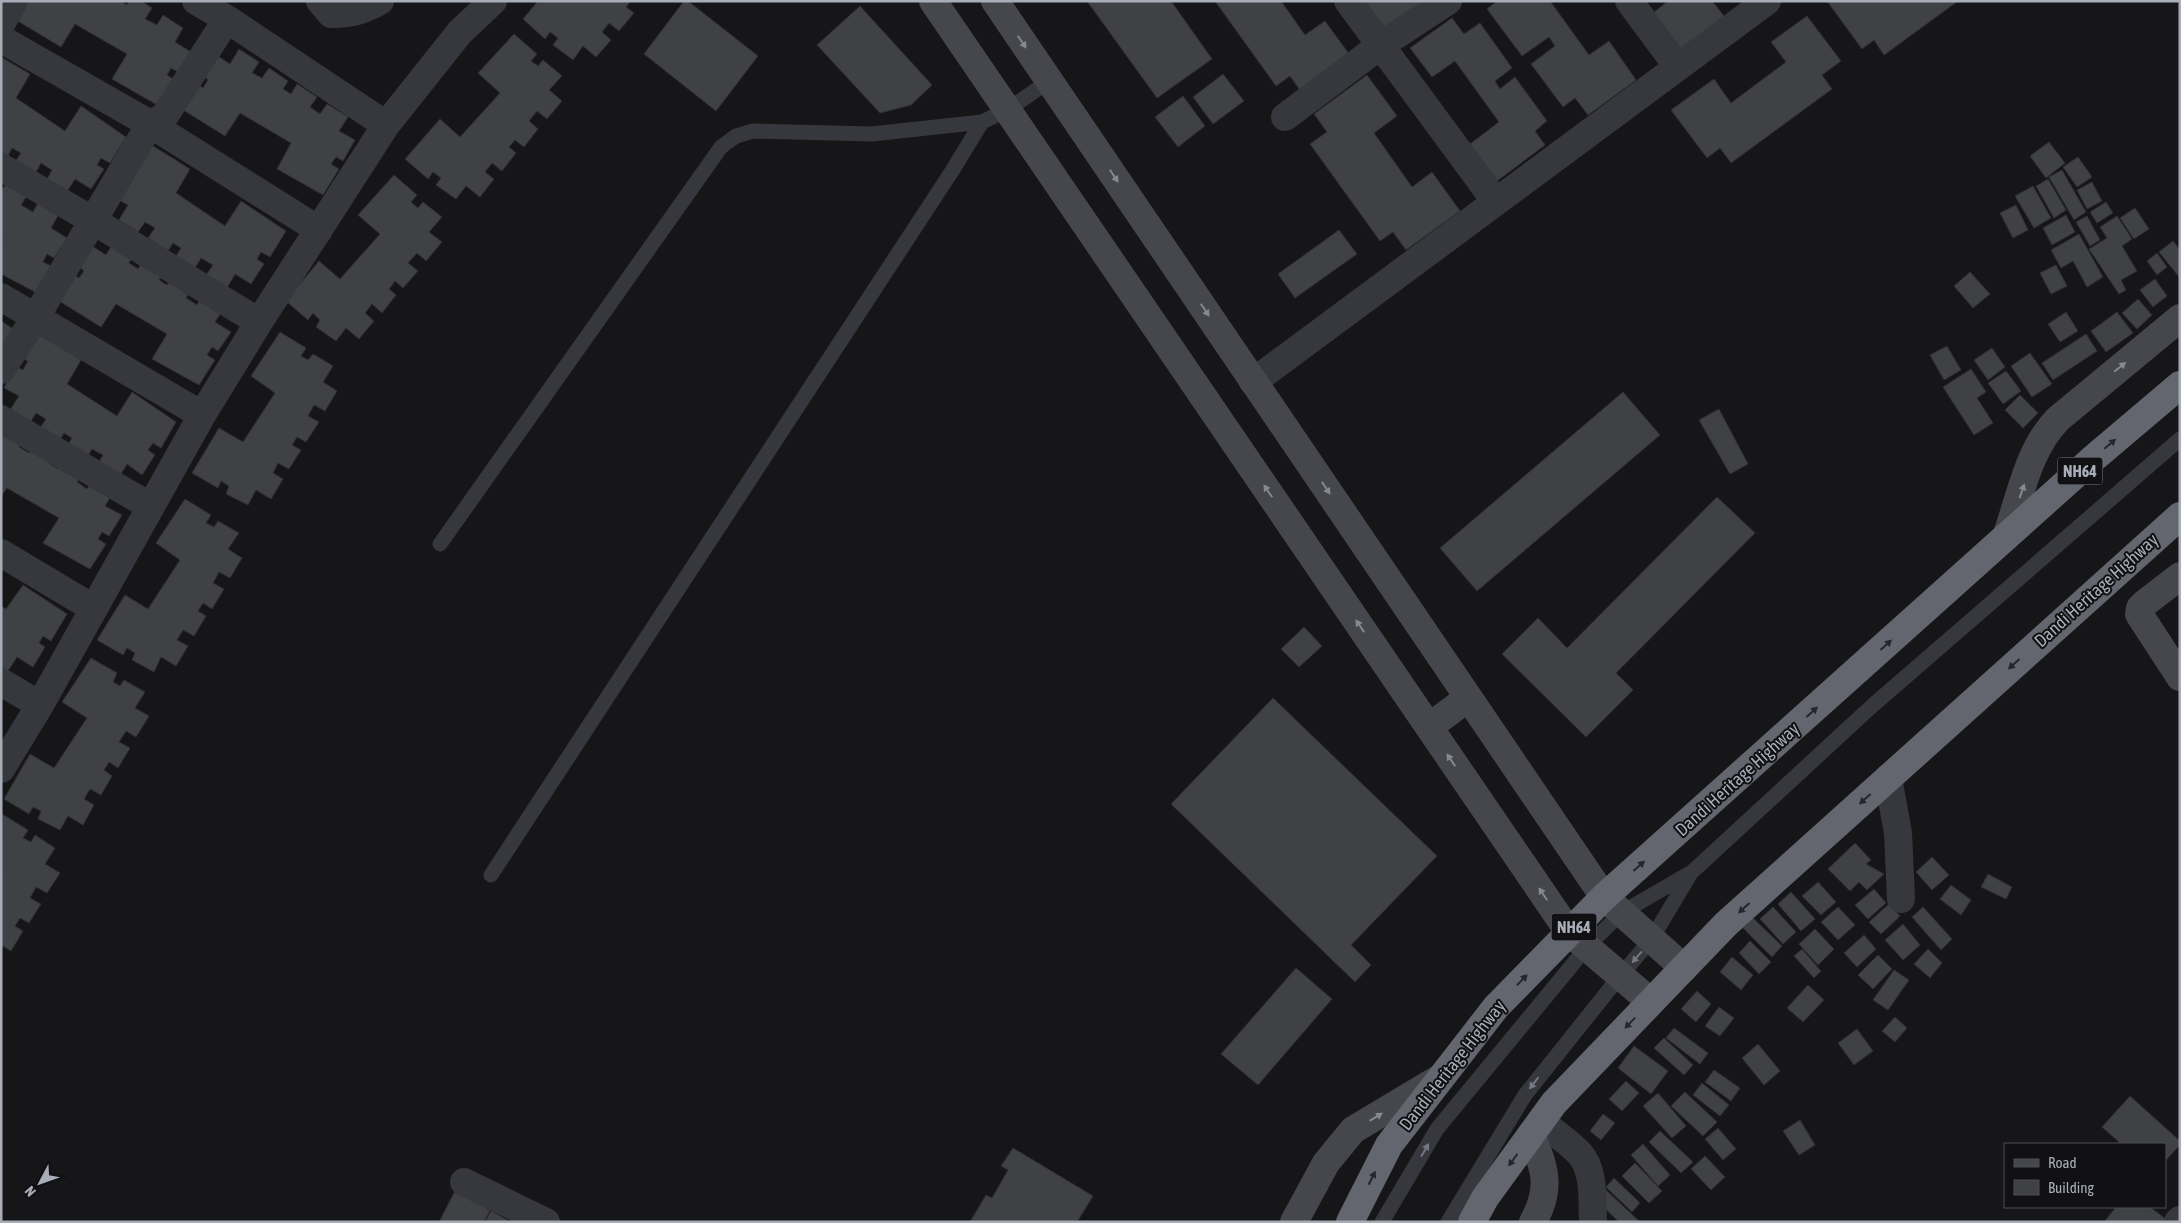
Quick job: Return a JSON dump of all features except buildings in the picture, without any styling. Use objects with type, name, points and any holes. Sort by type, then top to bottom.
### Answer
[{"type":"highway","name":"Dandi Heritage Highway","points":[[1350,1222],[1389,1146],[1496,1007],[1578,939],[1850,678],[2095,457],[2180,385]]},
{"type":"highway","name":"Dandi Heritage Highway","points":[[1472,1222],[1485,1198],[1554,1103],[1726,924],[2180,516]]},
{"type":"street","points":[[1,24],[14,1]]},
{"type":"street","points":[[196,1],[227,19],[386,125]]},
{"type":"street","points":[[320,1],[331,14],[345,14],[359,12],[380,1]]},
{"type":"street","points":[[1,769],[40,705],[202,415],[259,322],[386,125],[460,32],[493,1]]},
{"type":"street","points":[[933,1],[1429,727],[1578,939],[1651,1002]]},
{"type":"street","points":[[995,1],[1468,698],[1612,905],[1684,968]]},
{"type":"street","points":[[1348,1],[1496,202]]},
{"type":"street","points":[[1285,117],[1381,45],[1448,1]]},
{"type":"street","points":[[1629,1],[1678,67]]},
{"type":"street","points":[[1253,382],[1768,1]]},
{"type":"street","points":[[1,370],[36,317],[150,124],[164,117],[227,19]]},
{"type":"street","points":[[1,39],[150,124],[319,230]]},
{"type":"street","points":[[1,167],[259,322]]},
{"type":"street","points":[[1,297],[202,415]]},
{"type":"street","points":[[2006,538],[2036,448],[2046,431],[2058,418],[2180,318]]},
{"type":"street","points":[[1,419],[150,506]]},
{"type":"street","points":[[1,552],[93,608]]},
{"type":"street","points":[[2180,576],[2140,608],[2139,614],[2150,628],[2180,677]]},
{"type":"street","points":[[1,682],[40,705]]},
{"type":"street","points":[[1429,727],[1468,698]]},
{"type":"street","points":[[1888,778],[1898,833],[1901,899]]},
{"type":"street","points":[[1294,1222],[1326,1163],[1353,1130],[1441,1078]]},
{"type":"street","points":[[1533,1222],[1542,1207],[1546,1180],[1536,1128]]},
{"type":"street","points":[[1536,1128],[1580,1154],[1587,1165],[1590,1176],[1593,1222]]},
{"type":"street","points":[[464,1182],[546,1222]]},
{"type":"lane","points":[[440,544],[721,146],[736,136],[753,131],[872,134],[982,122],[1007,110],[1049,81]]},
{"type":"lane","points":[[491,875],[947,180],[982,122]]},
{"type":"lane","points":[[1448,1222],[1525,1095],[1651,940],[1692,872],[1872,706],[2180,439]]},
{"type":"lane","points":[[1612,905],[1692,872]]},
{"type":"lane","points":[[1382,1222],[1437,1129],[1578,939]]}]
